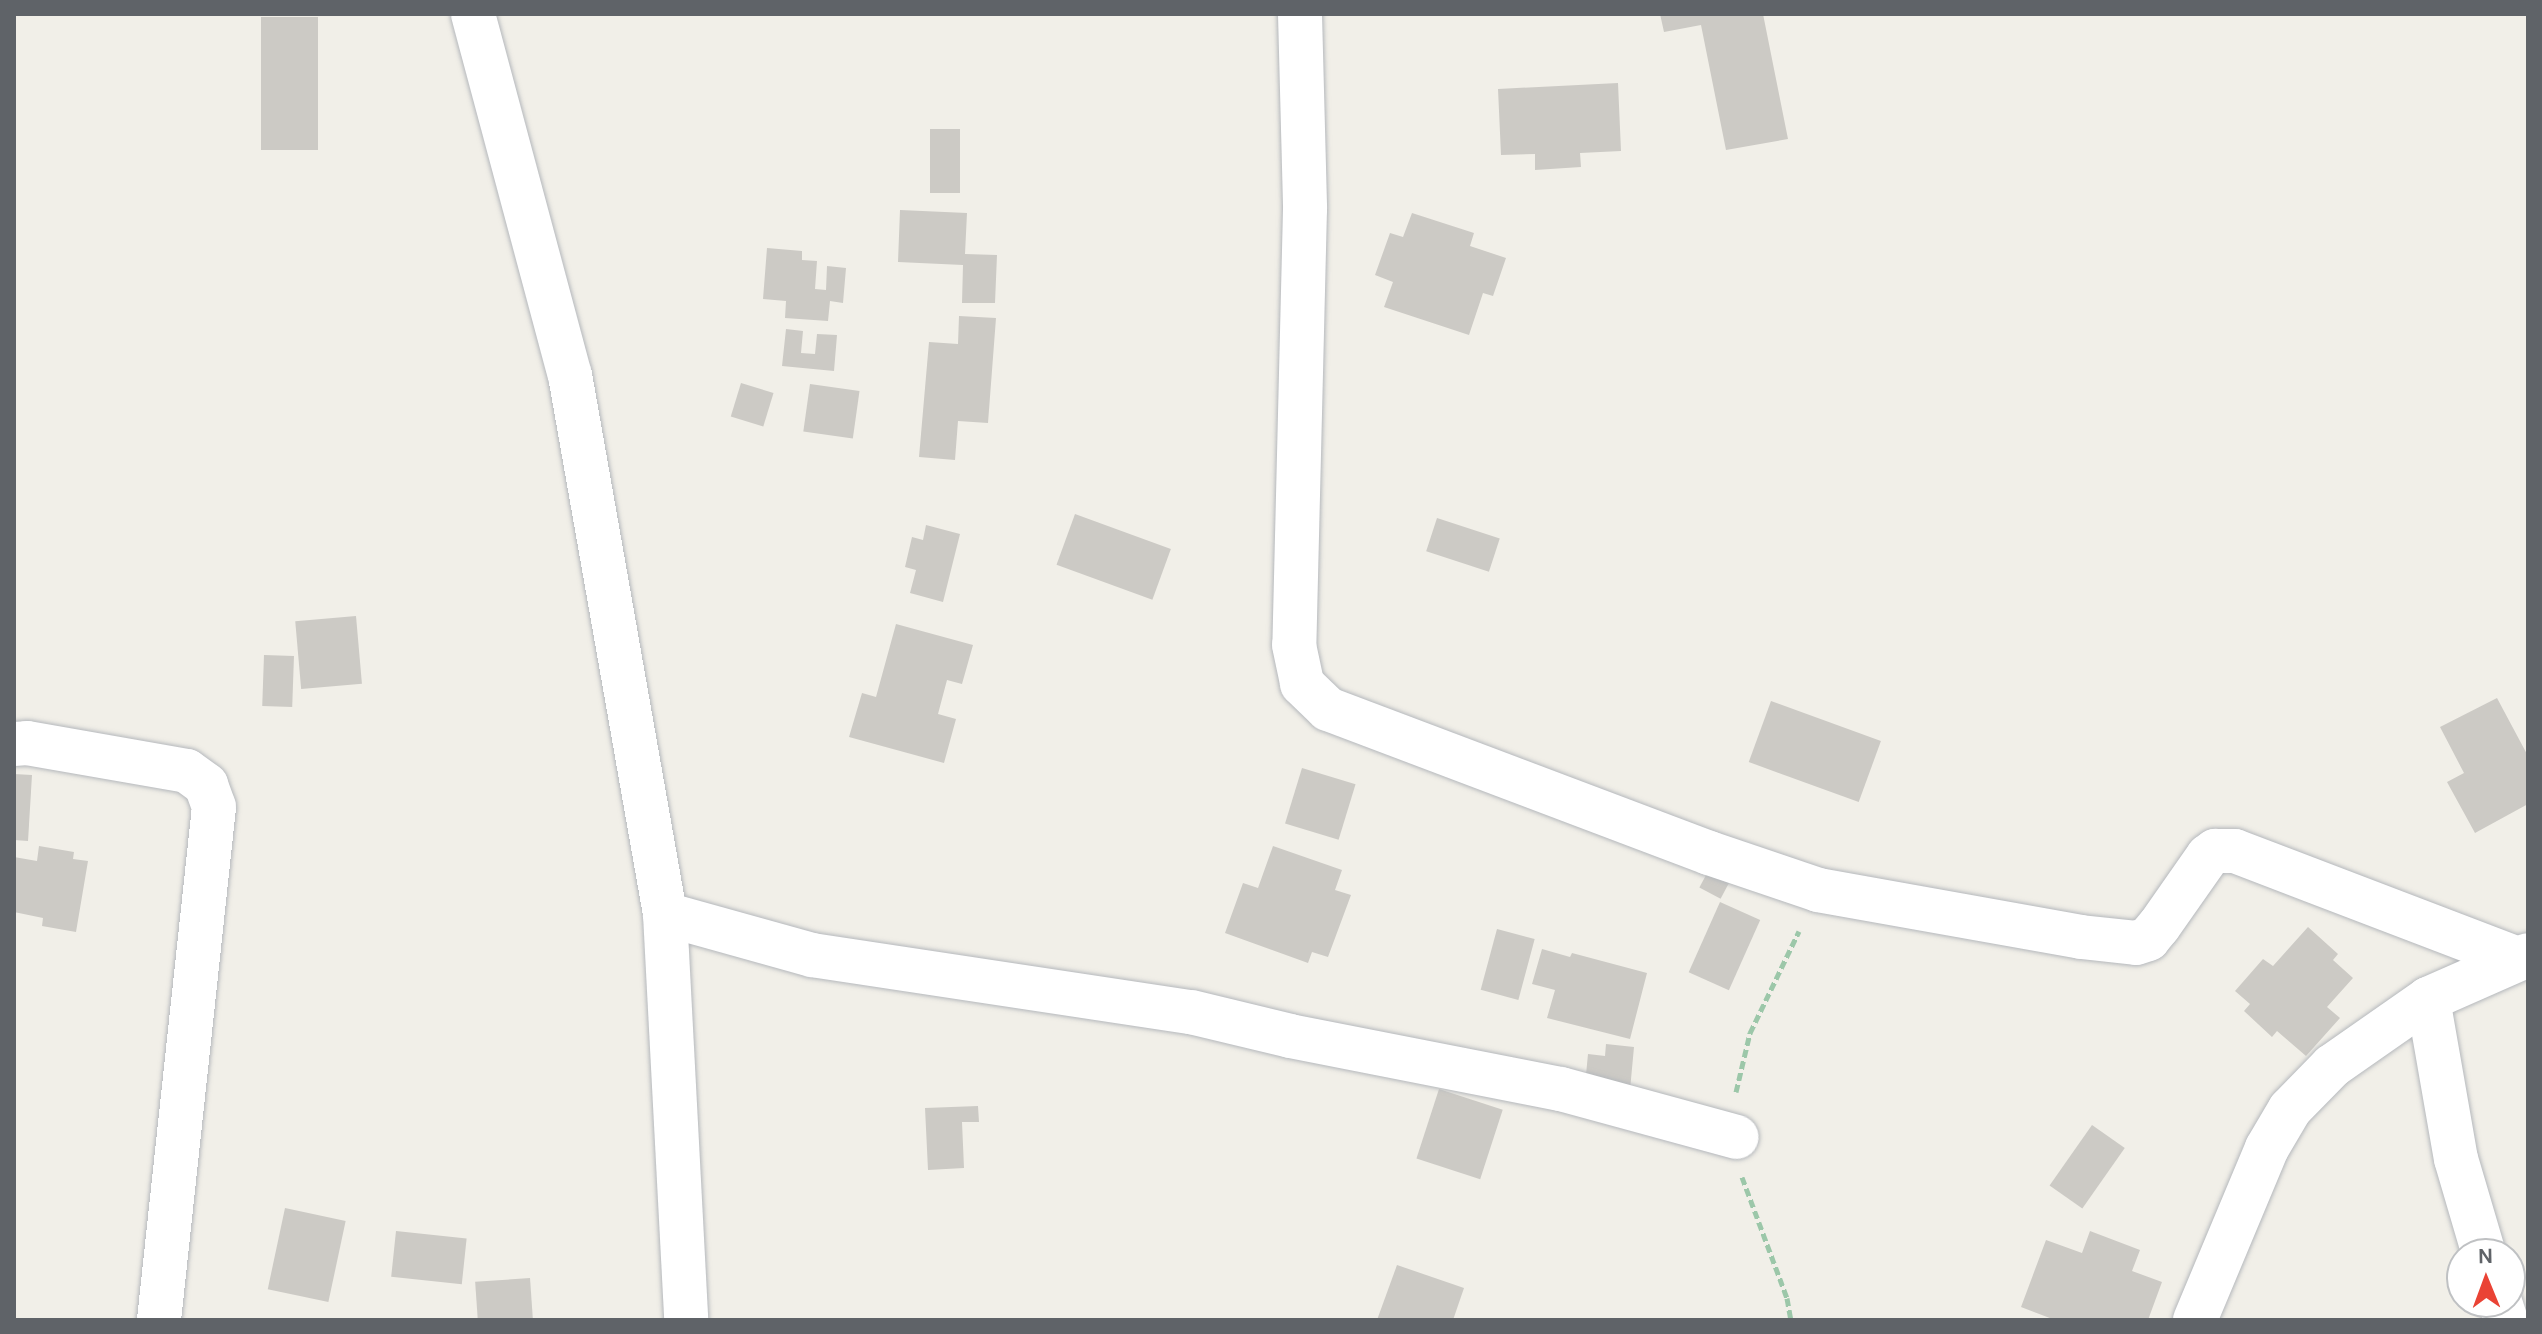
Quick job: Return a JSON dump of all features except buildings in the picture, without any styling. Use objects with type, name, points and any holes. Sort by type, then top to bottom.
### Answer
[{"type":"street","points":[[473,14],[570,375],[665,914],[686,1320]]},
{"type":"street","points":[[1300,14],[1305,209],[1294,645],[1302,684],[1328,709],[1709,853],[1818,890],[2034,929],[2136,943],[2148,939],[2159,926],[2208,856],[2215,851],[2235,851],[2523,957]]},
{"type":"street","points":[[14,744],[27,743],[187,771],[206,785],[214,807],[159,1320]]},
{"type":"street","points":[[665,914],[747,940],[812,955],[1191,1012],[1290,1036],[1561,1089],[1737,1137]]},
{"type":"street","points":[[2195,1320],[2267,1148],[2290,1109],[2332,1066],[2428,999],[2523,957]]},
{"type":"street","points":[[2428,999],[2456,1159],[2479,1238]]}]
